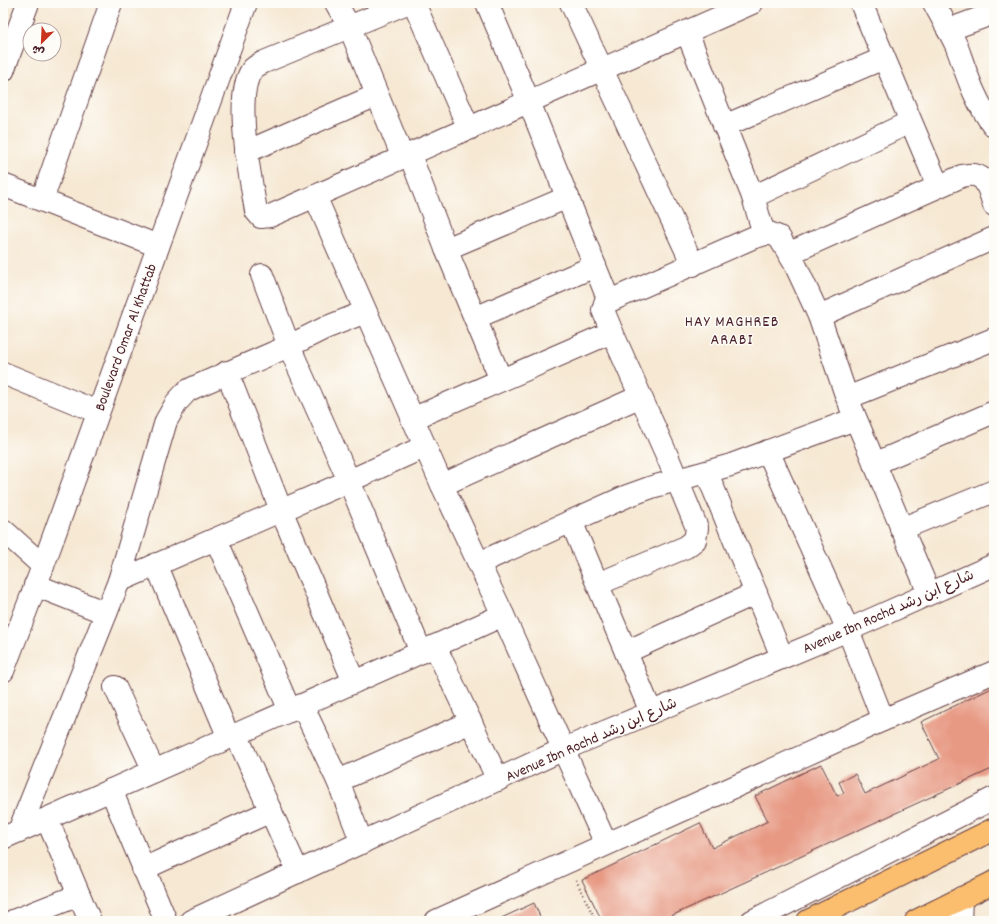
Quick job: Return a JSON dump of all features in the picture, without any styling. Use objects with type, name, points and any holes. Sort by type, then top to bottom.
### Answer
[{"type":"main road","points":[[808,921],[994,829]]},
{"type":"main road","points":[[916,921],[994,882]]},
{"type":"street","points":[[3,71],[28,3]]},
{"type":"street","points":[[42,200],[112,3]]},
{"type":"street","name":"Boulevard Omar Al Khattab","points":[[153,244],[234,3]]},
{"type":"street","name":"Boulevard Omar Al Khattab","points":[[3,671],[36,568],[92,409],[153,244],[246,3]]},
{"type":"street","points":[[336,3],[350,28],[377,95],[406,156],[501,380]]},
{"type":"street","points":[[407,3],[350,28],[264,62],[252,70],[248,79],[243,101],[246,152],[256,211],[261,216],[270,216],[603,70],[748,4]]},
{"type":"street","points":[[414,3],[469,129]]},
{"type":"street","points":[[487,3],[568,197],[609,301]]},
{"type":"street","points":[[861,3],[938,186]]},
{"type":"street","points":[[934,3],[956,47],[969,83],[994,126]]},
{"type":"street","points":[[578,5],[603,70],[693,265]]},
{"type":"street","points":[[948,30],[994,13]]},
{"type":"street","points":[[687,32],[753,197],[764,234]]},
{"type":"street","points":[[724,126],[884,58]]},
{"type":"street","points":[[246,152],[377,95]]},
{"type":"street","points":[[753,197],[910,122]]},
{"type":"street","points":[[790,253],[962,176],[971,174],[977,175],[983,179],[988,186],[994,205]]},
{"type":"street","points":[[3,185],[153,244]]},
{"type":"street","points":[[315,196],[424,447],[479,563],[606,844]]},
{"type":"street","points":[[446,249],[568,197]]},
{"type":"street","points":[[598,584],[686,547],[695,540],[697,528],[603,310],[605,303],[752,238],[764,234],[772,234],[779,237],[790,253],[819,316],[855,419],[929,593]]},
{"type":"street","points":[[819,316],[994,238]]},
{"type":"street","points":[[475,318],[595,266]]},
{"type":"street","points":[[262,275],[289,346],[349,481],[428,649],[471,722],[498,780]]},
{"type":"street","points":[[11,834],[119,581],[166,421],[176,402],[187,391],[227,372],[289,346],[325,328],[365,312]]},
{"type":"street","points":[[412,419],[612,332]]},
{"type":"street","points":[[847,398],[994,339]]},
{"type":"street","points":[[227,372],[282,510],[354,682]]},
{"type":"street","points":[[3,373],[92,409]]},
{"type":"street","points":[[442,485],[639,396]]},
{"type":"street","points":[[874,464],[994,412]]},
{"type":"street","points":[[479,563],[626,496],[677,480],[707,473],[855,419]]},
{"type":"street","points":[[119,581],[424,447]]},
{"type":"street","points":[[768,451],[848,630],[883,720]]},
{"type":"street","points":[[707,473],[782,657]]},
{"type":"street","points":[[901,529],[994,491]]},
{"type":"street","points":[[571,521],[651,712]]},
{"type":"street","points":[[3,530],[36,568],[106,613]]},
{"type":"street","points":[[216,539],[296,708],[338,781],[362,842]]},
{"type":"street","points":[[156,564],[233,736],[271,811],[298,872]]},
{"type":"street","name":"Avenue Ibn Rochd شارع ابن رشد","points":[[191,921],[564,749],[848,630],[994,565]]},
{"type":"street","name":"Boulevard Omar Al Khattab","points":[[3,633],[36,568]]},
{"type":"street","points":[[626,652],[756,592]]},
{"type":"street","points":[[11,834],[502,615]]},
{"type":"street","points":[[436,921],[883,720],[994,672]]},
{"type":"street","points":[[115,687],[154,771]]},
{"type":"street","points":[[338,781],[471,722]]},
{"type":"street","points":[[111,790],[166,921]]},
{"type":"street","points":[[752,921],[994,798]]},
{"type":"street","points":[[143,869],[271,811]]},
{"type":"street","points":[[47,819],[90,921]]},
{"type":"street","points":[[12,921],[79,895]]},
{"type":"street","points":[[960,921],[962,898]]},
{"type":"path","points":[[568,861],[596,921]]},
{"type":"building","points":[[994,687],[994,768],[660,921],[602,921],[582,880],[700,823],[712,848],[768,821],[755,796],[821,764],[837,796],[844,793],[839,782],[855,774],[865,794],[939,759],[921,722]]},
{"type":"building","points":[[534,903],[542,921],[495,921]]},
{"type":"district","name":"HAY MAGHREB ARABI","points":[[732,329]]}]
